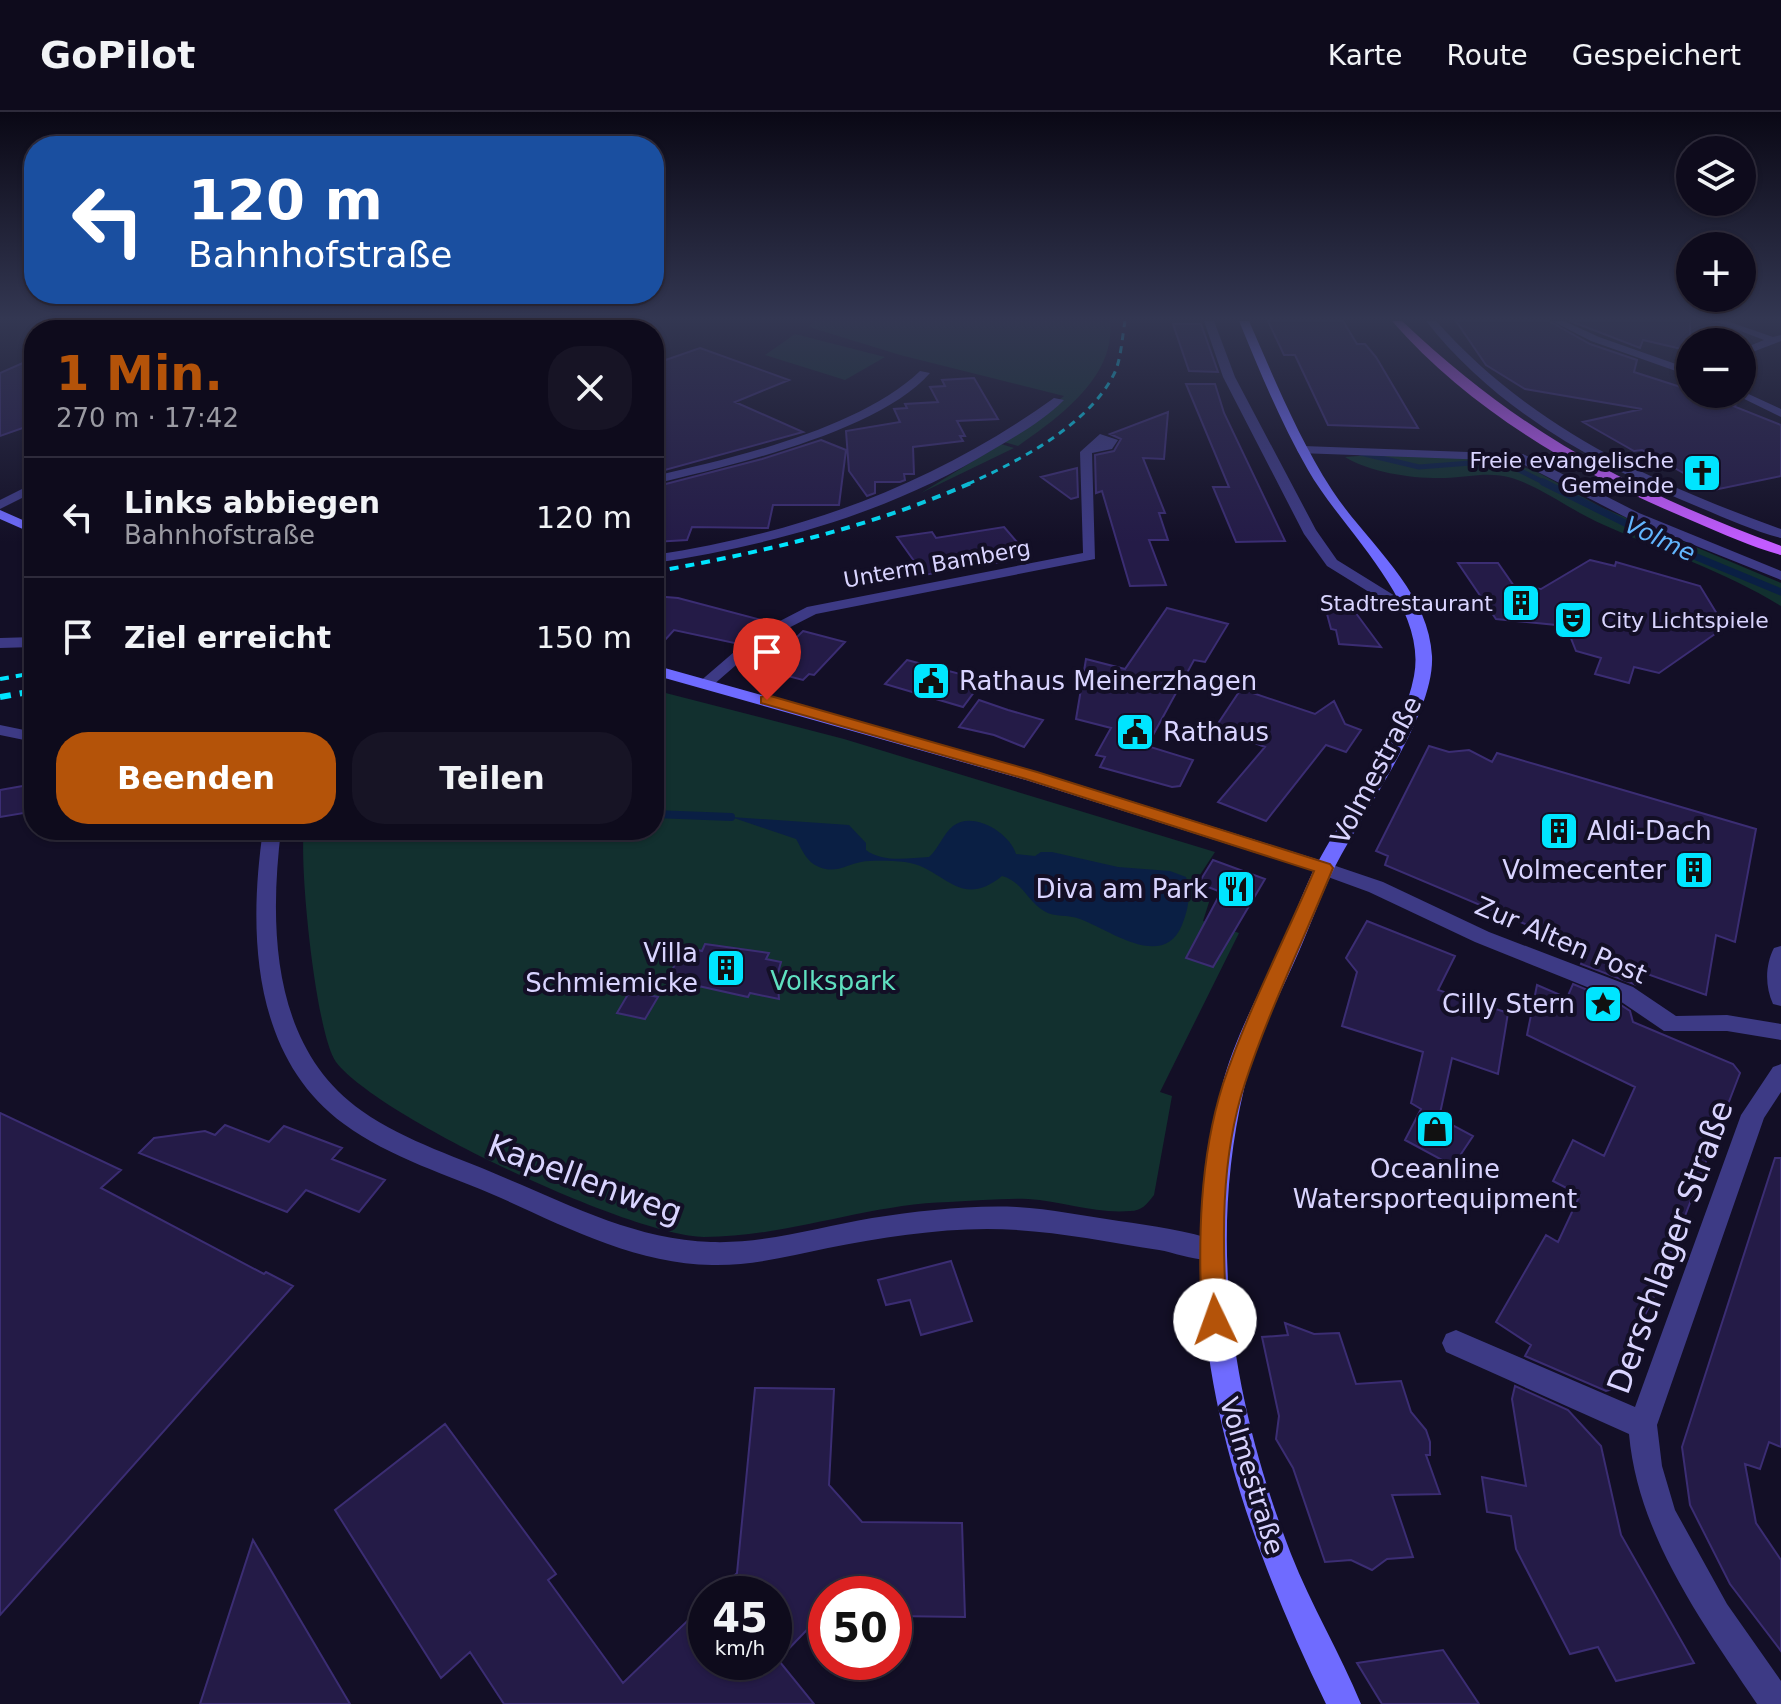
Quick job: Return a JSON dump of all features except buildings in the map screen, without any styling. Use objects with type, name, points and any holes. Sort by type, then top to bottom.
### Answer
[{"type":"main road","name":"Volmestraße","points":[[1278,395],[1303,450],[1328,493],[1416,615],[1424,655],[1423,681],[1400,730],[1324,868],[1234,1085],[1216,1170],[1210,1250],[1215,1320],[1224,1377],[1248,1476],[1272,1551],[1312,1643],[1344,1704]]},
{"type":"main road","points":[[1477,395],[1553,448],[1677,510],[1781,551]]},
{"type":"main road","points":[[0,514],[24,525]]},
{"type":"main road","points":[[664,672],[1018,772],[1324,868]]},
{"type":"street","points":[[664,477],[758,453],[831,426],[891,395]]},
{"type":"street","points":[[1239,395],[1309,531],[1332,563],[1416,615]]},
{"type":"street","points":[[1508,395],[1555,429],[1667,489],[1781,534]]},
{"type":"street","points":[[664,557],[768,536],[919,485],[1025,426],[1058,400]]},
{"type":"street","points":[[1756,401],[1781,413]]},
{"type":"street","name":"Unterm Bamberg","points":[[706,683],[760,637],[812,610],[1090,556],[1092,549],[1084,465],[1088,448]]},
{"type":"street","points":[[1303,450],[1519,457],[1634,516],[1781,576]]},
{"type":"street","points":[[0,505],[24,492]]},
{"type":"street","points":[[0,643],[24,642]]},
{"type":"street","points":[[0,730],[24,735]]},
{"type":"street","name":"Kapellenweg","points":[[270,840],[265,868],[264,920],[278,1008],[304,1067],[332,1102],[386,1136],[536,1203],[648,1243],[695,1253],[737,1252],[898,1226],[978,1218],[1083,1227],[1189,1243],[1210,1250]]},
{"type":"street","name":"Zur Alten Post","points":[[1324,868],[1376,887],[1482,937],[1625,993],[1672,1025],[1727,1023],[1781,1032]]},
{"type":"street","points":[[1781,953],[1777,988],[1781,998]]},
{"type":"street","name":"Derschlager Straße","points":[[1777,1704],[1716,1615],[1662,1516],[1647,1466],[1643,1425],[1753,1115],[1781,1073]]},
{"type":"street","points":[[1456,1343],[1643,1425]]},
{"type":"green space","points":[[1061,395],[1081,395],[1018,446],[1004,442],[1064,396]]},
{"type":"green space","points":[[1001,444],[1014,448],[921,493]]},
{"type":"green space","points":[[1345,457],[1502,459],[1539,473],[1603,508],[1781,583],[1781,606],[1716,572],[1592,520],[1524,482],[1495,475],[1445,478],[1407,476],[1380,471]]},
{"type":"green space","name":"Volkspark","points":[[664,693],[844,739],[1215,852],[1196,881],[1211,896],[1203,921],[1239,933],[1160,1092],[1172,1096],[1154,1195],[1138,1210],[1092,1209],[1028,1199],[949,1202],[888,1208],[766,1232],[704,1237],[670,1232],[623,1218],[510,1170],[402,1113],[361,1086],[336,1062],[329,1046],[316,986],[303,840],[664,840]]},
{"type":"water","points":[[731,817],[849,825],[866,843],[866,850],[880,857],[896,859],[929,857],[953,826],[961,822],[980,822],[999,832],[1016,854],[1035,856],[1041,852],[1052,852],[1118,867],[1170,871],[1186,877],[1188,907],[1182,925],[1173,938],[1162,945],[1149,946],[1120,938],[1075,918],[1048,913],[1038,907],[1015,882],[1002,876],[987,886],[974,889],[952,884],[919,865],[905,862],[866,861],[825,869],[811,862],[796,839]]},
{"type":"waterway","name":"Volme","points":[[1356,452],[1419,467],[1483,462],[1513,467],[1675,548],[1781,592]]},
{"type":"waterway","points":[[664,814],[731,817]]},
{"type":"railway","points":[[968,484],[1049,440],[1069,426],[1100,395]]},
{"type":"railway","points":[[664,570],[736,556],[856,525],[973,482]]},
{"type":"railway","points":[[0,679],[24,675]]},
{"type":"railway","points":[[0,697],[24,693]]},
{"type":"place","name":"Freie evangelische Gemeinde","points":[[1702,473]]},
{"type":"place","name":"Stadtrestaurant","points":[[1521,603]]},
{"type":"place","name":"City Lichtspiele","points":[[1573,620]]},
{"type":"place","name":"Rathaus Meinerzhagen","points":[[931,681]]},
{"type":"place","name":"Rathaus","points":[[1135,732]]},
{"type":"place","name":"Aldi-Dach","points":[[1559,831]]},
{"type":"place","name":"Volmecenter","points":[[1694,870]]},
{"type":"place","name":"Diva am Park","points":[[1236,889]]},
{"type":"place","name":"Villa Schmiemicke","points":[[726,968]]},
{"type":"place","name":"Cilly Stern","points":[[1603,1004]]},
{"type":"place","name":"Oceanline Watersportequipment","points":[[1435,1129]]},
{"type":"route","points":[[767,700],[1032,776],[1324,868],[1268,996],[1234,1085],[1221,1138],[1210,1250],[1215,1320]]}]
